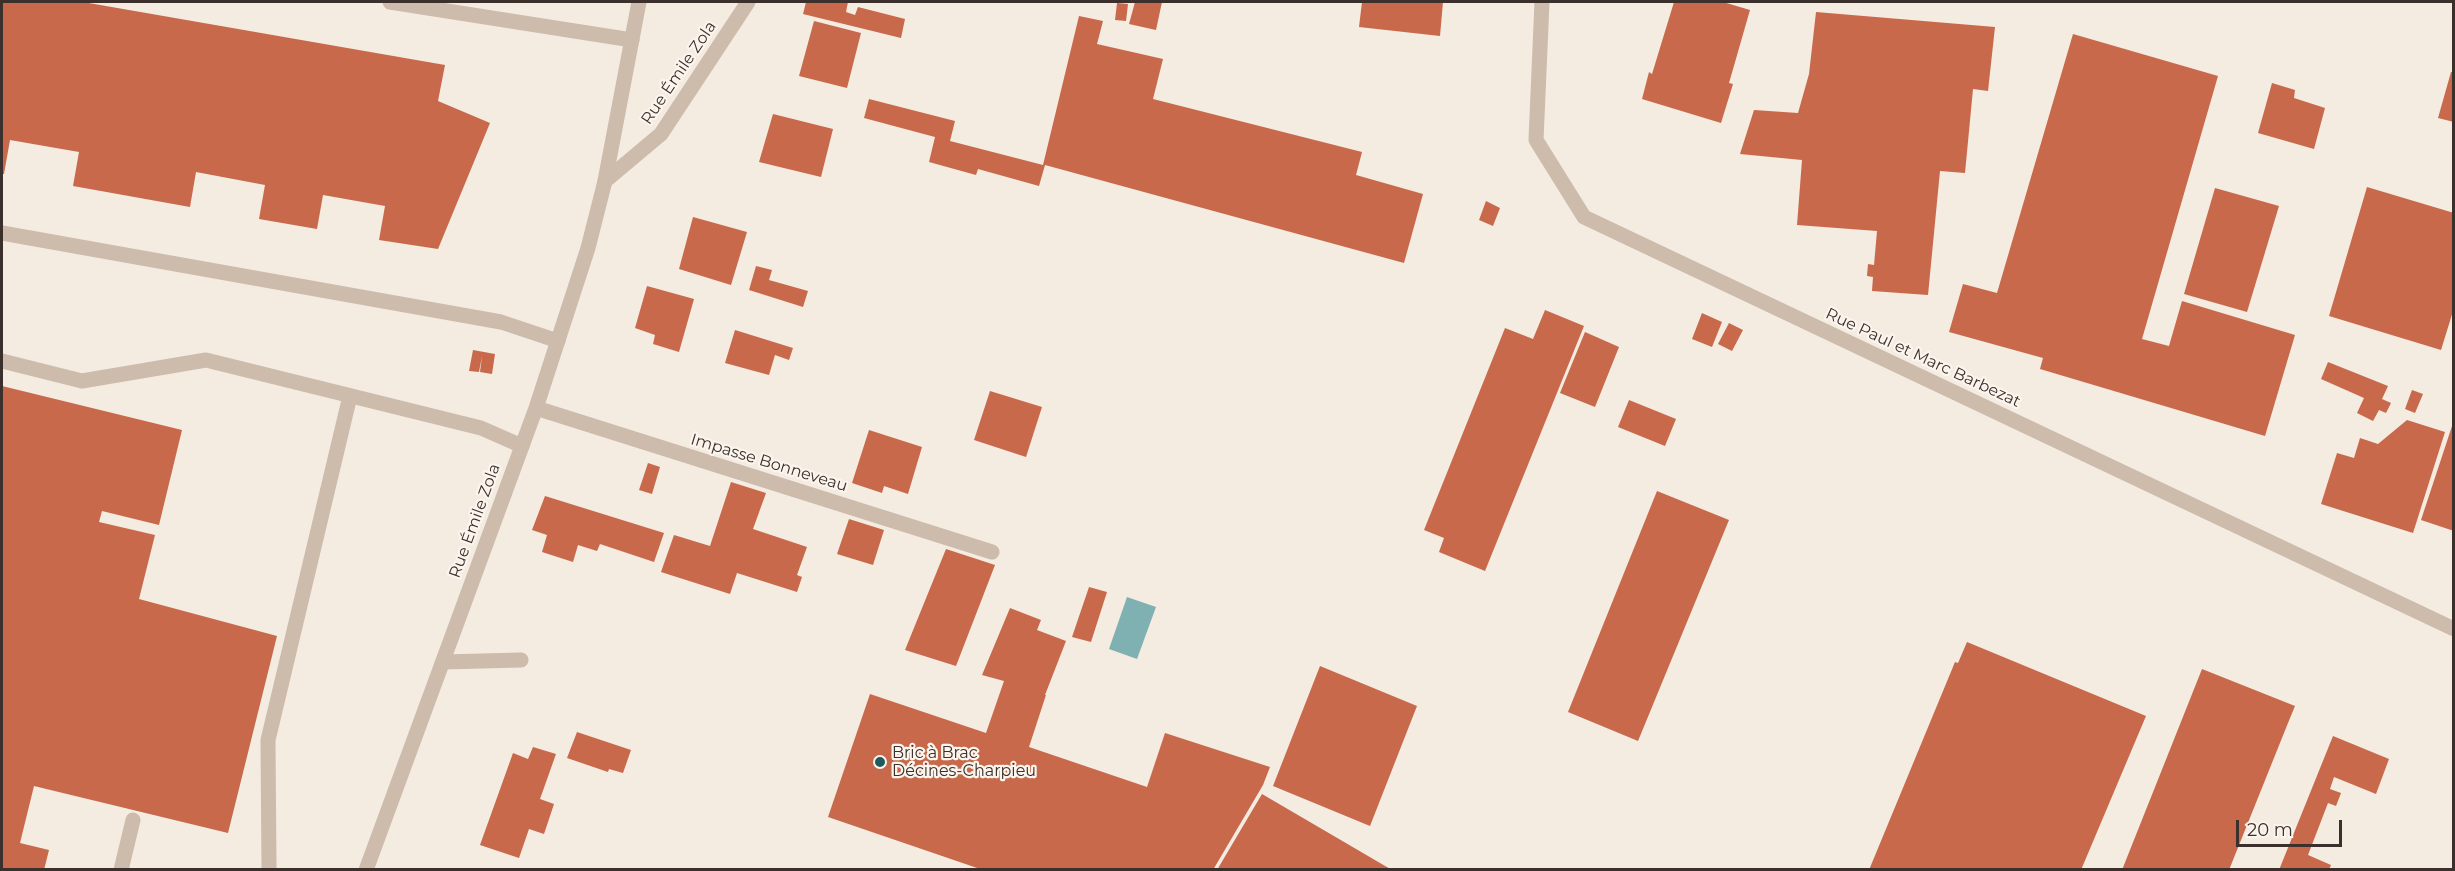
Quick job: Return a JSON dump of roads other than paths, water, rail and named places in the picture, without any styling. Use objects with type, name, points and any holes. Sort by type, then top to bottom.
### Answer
[{"type":"street","points":[[390,2],[452,6],[632,40]]},
{"type":"street","name":"Rue Émile Zola","points":[[366,870],[536,408],[588,248],[605,181],[639,2]]},
{"type":"street","name":"Rue Émile Zola","points":[[605,181],[661,134],[748,2]]},
{"type":"street","name":"Rue Paul et Marc Barbezat","points":[[1542,2],[1536,140],[1584,217],[2454,629]]},
{"type":"street","points":[[2,233],[501,322],[558,341]]},
{"type":"street","points":[[2,361],[82,381],[206,360],[481,428],[522,446]]},
{"type":"street","points":[[269,870],[268,740],[350,396]]},
{"type":"street","name":"Impasse Bonneveau","points":[[536,408],[992,552]]},
{"type":"street","points":[[443,662],[521,660]]},
{"type":"street","points":[[121,870],[133,820]]},
{"type":"water","points":[[1127,597],[1156,607],[1137,659],[1109,649]]},
{"type":"place","name":"Bric à Brac Décines-Charpieu","points":[[880,762]]}]
